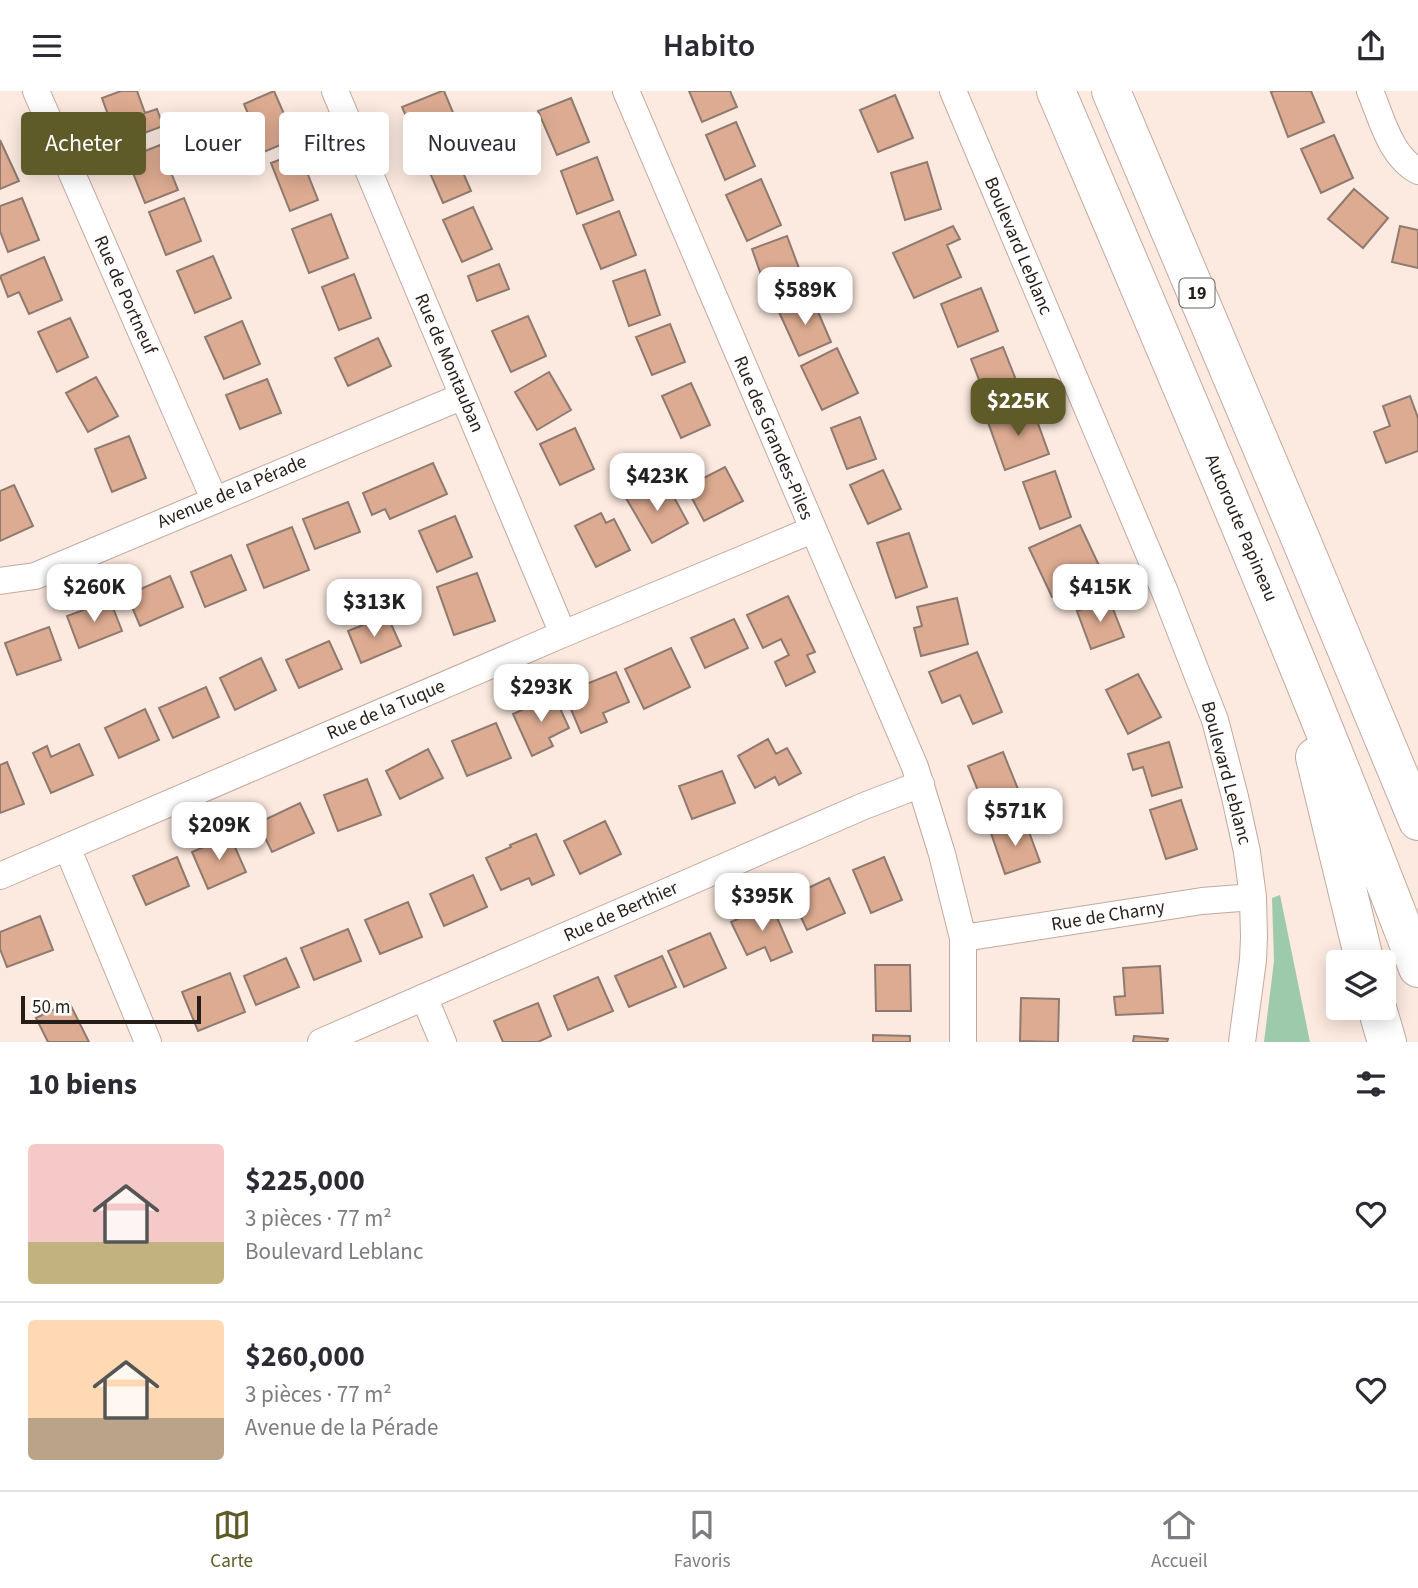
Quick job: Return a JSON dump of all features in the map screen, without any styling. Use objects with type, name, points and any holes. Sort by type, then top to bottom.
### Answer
[{"type":"highway","name":"Autoroute Papineau","points":[[1056,91],[1282,626],[1418,968]]},
{"type":"highway","name":"19","points":[[1111,91],[1418,821]]},
{"type":"highway","points":[[1282,494],[1418,750]]},
{"type":"highway","points":[[1282,626],[1362,950]]},
{"type":"highway","points":[[1381,1020],[1387,1042]]},
{"type":"street","name":"Rue de Portneuf","points":[[36,91],[214,499]]},
{"type":"street","name":"Rue de Montauban","points":[[335,91],[563,634]]},
{"type":"street","name":"Rue des Grandes-Piles","points":[[626,91],[921,784],[963,938],[964,1042]]},
{"type":"street","name":"Boulevard Leblanc","points":[[953,91],[1165,592],[1209,701],[1227,760],[1247,852],[1253,897],[1253,960],[1242,1042]]},
{"type":"street","points":[[1370,91],[1393,146],[1400,157],[1418,171]]},
{"type":"street","name":"Avenue de la Pérade","points":[[0,581],[35,576],[463,396]]},
{"type":"street","name":"Rue de la Tuque","points":[[0,876],[563,634],[813,530]]},
{"type":"street","name":"Rue de Berthier","points":[[321,1042],[864,806],[921,784]]},
{"type":"street","points":[[67,847],[148,1042]]},
{"type":"street","name":"Rue de Charny","points":[[963,938],[1202,901],[1253,897]]},
{"type":"street","points":[[424,997],[443,1042]]},
{"type":"green space","points":[[1280,895],[1310,1042],[1264,1042],[1274,961],[1272,898]]},
{"type":"building","points":[[121,91],[137,91],[145,112],[107,112],[102,98]]},
{"type":"building","points":[[274,91],[283,112],[279,112],[279,146],[265,151],[265,112],[247,112],[244,104]]},
{"type":"building","points":[[444,91],[453,112],[404,112],[402,107]]},
{"type":"building","points":[[689,91],[730,91],[737,107],[702,122]]},
{"type":"building","points":[[1311,91],[1324,122],[1288,137],[1271,92]]},
{"type":"building","points":[[895,95],[913,138],[878,152],[860,110]]},
{"type":"building","points":[[571,98],[589,142],[557,155],[541,112],[538,111]]},
{"type":"building","points":[[157,109],[160,127],[146,132],[146,113]]},
{"type":"building","points":[[736,122],[755,166],[725,180],[706,135]]},
{"type":"building","points":[[1334,135],[1353,178],[1321,193],[1301,149]]},
{"type":"building","points":[[0,140],[19,181],[0,189]]},
{"type":"building","points":[[160,145],[160,175],[172,175],[178,190],[145,203],[134,175],[146,175],[146,151]]},
{"type":"building","points":[[597,157],[613,200],[577,214],[561,171]]},
{"type":"building","points":[[279,160],[279,175],[308,175],[318,200],[290,211],[271,163]]},
{"type":"building","points":[[927,162],[941,209],[905,220],[891,173]]},
{"type":"building","points":[[431,175],[464,175],[471,191],[443,203]]},
{"type":"building","points":[[761,179],[781,225],[747,241],[726,195]]},
{"type":"building","points":[[1354,189],[1388,218],[1363,248],[1328,219]]},
{"type":"building","points":[[22,198],[39,240],[8,252],[0,231],[0,206]]},
{"type":"building","points":[[184,198],[201,241],[166,255],[149,212]]},
{"type":"building","points":[[473,207],[492,249],[462,262],[443,220]]},
{"type":"building","points":[[619,211],[636,255],[601,269],[583,225]]},
{"type":"building","points":[[331,214],[348,258],[309,273],[292,229]]},
{"type":"building","points":[[953,226],[960,239],[947,245],[961,277],[914,298],[893,253]]},
{"type":"building","points":[[1400,226],[1418,230],[1418,268],[1392,262]]},
{"type":"building","points":[[787,236],[803,279],[767,292],[752,249]]},
{"type":"building","points":[[213,256],[231,298],[195,313],[177,271]]},
{"type":"building","points":[[44,257],[62,300],[29,314],[19,292],[8,297],[0,276]]},
{"type":"building","points":[[499,264],[509,289],[477,301],[468,276]]},
{"type":"building","points":[[645,270],[660,315],[629,326],[613,281]]},
{"type":"building","points":[[354,274],[371,318],[339,330],[322,287]]},
{"type":"building","points":[[981,288],[998,331],[958,347],[941,304]]},
{"type":"building","points":[[812,298],[831,342],[799,356],[779,312]]},
{"type":"building","points":[[528,316],[546,356],[511,372],[492,331]]},
{"type":"building","points":[[70,318],[88,357],[57,372],[38,332]]},
{"type":"building","points":[[242,321],[260,364],[224,379],[205,337]]},
{"type":"building","points":[[670,324],[685,362],[652,375],[636,337]]},
{"type":"building","points":[[378,338],[391,366],[348,386],[335,358]]},
{"type":"building","points":[[1003,347],[1022,395],[990,408],[971,359]]},
{"type":"building","points":[[837,348],[858,393],[822,410],[801,366]]},
{"type":"building","points":[[549,372],[571,410],[537,430],[515,392]]},
{"type":"building","points":[[96,377],[118,416],[88,432],[66,393]]},
{"type":"building","points":[[267,379],[281,413],[240,429],[226,395]]},
{"type":"building","points":[[691,383],[710,425],[681,438],[662,396]]},
{"type":"building","points":[[1410,396],[1418,418],[1418,451],[1386,463],[1374,432],[1390,426],[1383,406]]},
{"type":"building","points":[[1032,407],[1049,454],[1005,470],[988,422]]},
{"type":"building","points":[[860,417],[876,459],[847,469],[831,428]]},
{"type":"building","points":[[575,428],[594,469],[560,485],[540,444]]},
{"type":"building","points":[[129,436],[146,478],[112,492],[95,449]]},
{"type":"building","points":[[433,463],[447,494],[390,519],[385,509],[372,515],[363,493]]},
{"type":"building","points":[[725,467],[743,501],[704,521],[686,487]]},
{"type":"building","points":[[883,470],[901,509],[868,524],[850,485]]},
{"type":"building","points":[[1055,471],[1071,517],[1040,529],[1023,482]]},
{"type":"building","points":[[14,485],[33,526],[0,541],[0,491]]},
{"type":"building","points":[[647,486],[655,499],[670,490],[688,523],[652,543],[626,498]]},
{"type":"building","points":[[348,502],[360,532],[315,549],[303,519]]},
{"type":"building","points":[[601,513],[606,523],[614,519],[630,550],[596,567],[575,526]]},
{"type":"building","points":[[455,516],[472,557],[437,572],[419,531]]},
{"type":"building","points":[[1080,525],[1103,574],[1052,597],[1029,548]]},
{"type":"building","points":[[292,527],[309,570],[264,588],[247,545]]},
{"type":"building","points":[[909,533],[927,587],[896,598],[877,543]]},
{"type":"building","points":[[231,555],[246,590],[205,607],[191,572]]},
{"type":"building","points":[[477,573],[495,621],[454,635],[437,587]]},
{"type":"building","points":[[170,576],[183,607],[140,626],[127,595]]},
{"type":"building","points":[[788,596],[815,652],[807,655],[815,672],[786,686],[775,662],[789,655],[781,639],[763,648],[747,615]]},
{"type":"building","points":[[957,598],[968,644],[921,656],[914,628],[922,626],[917,607]]},
{"type":"building","points":[[1109,599],[1124,637],[1091,649],[1077,611]]},
{"type":"building","points":[[110,600],[122,631],[79,648],[67,616]]},
{"type":"building","points":[[387,615],[401,646],[361,663],[348,631]]},
{"type":"building","points":[[734,619],[748,648],[705,668],[691,638]]},
{"type":"building","points":[[49,627],[61,660],[17,675],[5,643]]},
{"type":"building","points":[[329,641],[342,669],[299,688],[286,660]]},
{"type":"building","points":[[671,648],[690,687],[644,709],[625,669]]},
{"type":"building","points":[[977,652],[1002,712],[973,724],[960,695],[942,703],[929,672]]},
{"type":"building","points":[[261,658],[276,690],[235,710],[220,678]]},
{"type":"building","points":[[616,672],[629,702],[603,713],[607,722],[581,733],[564,693]]},
{"type":"building","points":[[1138,674],[1161,717],[1128,734],[1106,690]]},
{"type":"building","points":[[206,687],[219,717],[173,738],[159,708]]},
{"type":"building","points":[[554,695],[569,728],[549,738],[553,746],[532,756],[513,714]]},
{"type":"building","points":[[145,709],[159,740],[119,758],[105,728]]},
{"type":"building","points":[[496,723],[511,758],[467,776],[452,741]]},
{"type":"building","points":[[768,739],[776,754],[787,748],[801,773],[779,785],[775,777],[755,788],[738,756]]},
{"type":"building","points":[[1169,742],[1182,787],[1152,796],[1143,767],[1133,770],[1128,754]]},
{"type":"building","points":[[79,744],[93,775],[51,793],[33,753],[47,746],[51,757]]},
{"type":"building","points":[[428,749],[443,778],[400,799],[386,771]]},
{"type":"building","points":[[1003,752],[1020,794],[985,808],[968,766]]},
{"type":"building","points":[[7,762],[24,804],[0,813],[0,765]]},
{"type":"building","points":[[722,771],[735,803],[692,819],[679,786]]},
{"type":"building","points":[[367,779],[381,815],[338,831],[324,795]]},
{"type":"building","points":[[1181,800],[1197,849],[1166,859],[1150,810]]},
{"type":"building","points":[[300,803],[314,833],[272,852],[258,823]]},
{"type":"building","points":[[605,821],[621,854],[580,874],[564,841]]},
{"type":"building","points":[[1025,821],[1040,862],[1005,874],[991,833]]},
{"type":"building","points":[[536,834],[554,875],[532,885],[529,878],[501,890],[486,858]]},
{"type":"building","points":[[230,836],[246,872],[208,889],[192,852]]},
{"type":"building","points":[[177,857],[189,886],[146,905],[133,876]]},
{"type":"building","points":[[884,857],[902,900],[871,913],[853,870]]},
{"type":"building","points":[[473,875],[487,907],[444,926],[430,894]]},
{"type":"building","points":[[829,878],[845,913],[807,930],[791,896]]},
{"type":"building","points":[[408,902],[422,937],[380,954],[365,920]]},
{"type":"building","points":[[771,904],[792,952],[771,961],[765,947],[747,955],[731,922]]},
{"type":"building","points":[[40,916],[53,950],[7,967],[0,949],[0,932]]},
{"type":"building","points":[[348,929],[361,961],[314,980],[301,948]]},
{"type":"building","points":[[710,933],[726,968],[684,987],[668,951]]},
{"type":"building","points":[[662,956],[676,987],[629,1007],[615,976]]},
{"type":"building","points":[[286,958],[299,987],[256,1005],[244,976]]},
{"type":"building","points":[[875,965],[910,965],[911,1011],[876,1011]]},
{"type":"building","points":[[1160,966],[1163,1013],[1116,1015],[1114,997],[1125,996],[1123,968]]},
{"type":"building","points":[[230,973],[245,1012],[198,1031],[182,992]]},
{"type":"building","points":[[598,977],[613,1011],[568,1030],[554,996]]},
{"type":"building","points":[[1021,998],[1059,999],[1058,1042],[1020,1041]]},
{"type":"building","points":[[69,1002],[89,1042],[48,1042],[36,1018]]},
{"type":"building","points":[[538,1003],[551,1036],[538,1042],[503,1042],[494,1021]]},
{"type":"building","points":[[873,1035],[910,1036],[910,1042],[873,1042]]},
{"type":"building","points":[[1134,1036],[1168,1039],[1167,1042],[1133,1042]]}]
